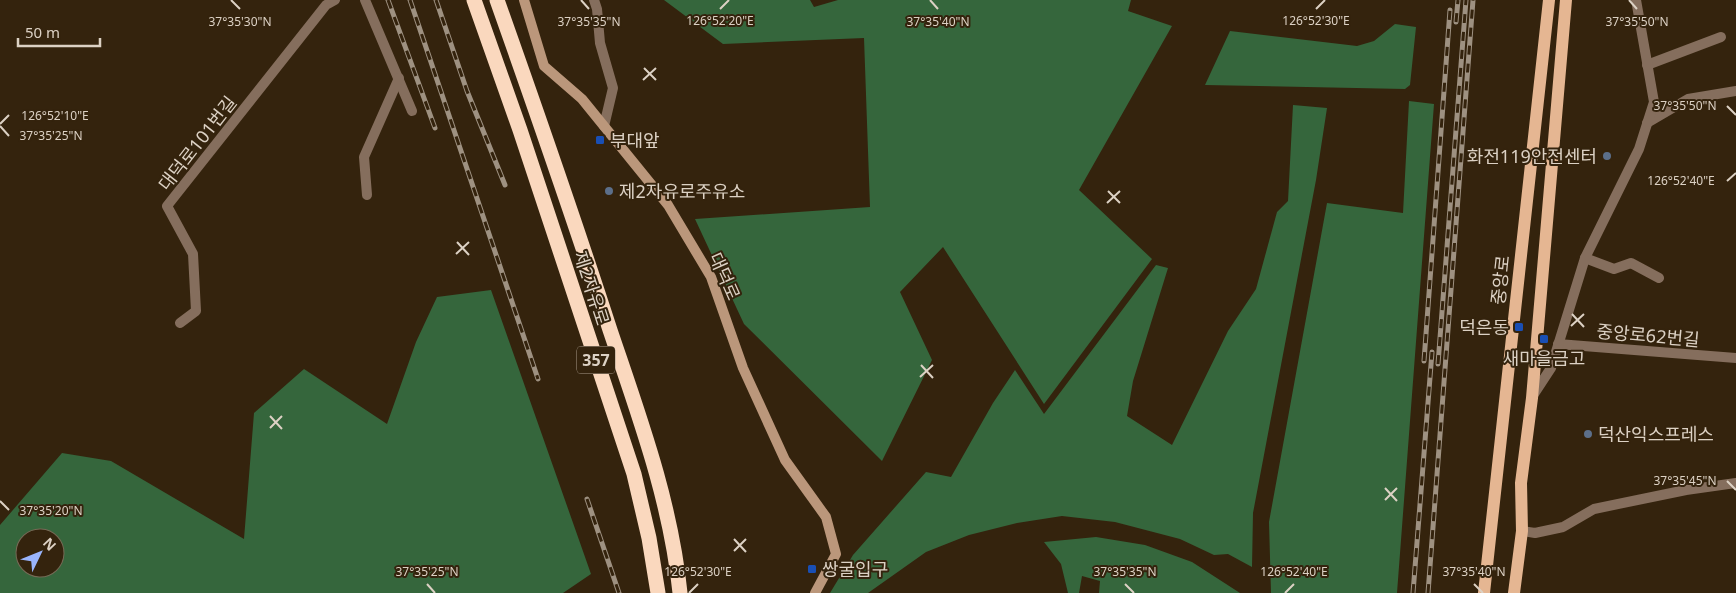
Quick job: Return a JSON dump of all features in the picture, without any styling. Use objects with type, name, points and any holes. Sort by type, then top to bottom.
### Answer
[{"type":"highway","name":"제2자유로","points":[[474,0],[520,130],[634,474],[648,530],[658,593]]},
{"type":"highway","name":"제2자유로","points":[[497,0],[553,157],[657,472],[673,539],[680,593]]},
{"type":"main road","name":"중앙로","points":[[1484,593],[1549,0]]},
{"type":"main road","points":[[1514,593],[1522,531],[1521,483],[1532,398],[1566,0]]},
{"type":"street","name":"대덕로101번길","points":[[180,323],[196,310],[193,254],[167,206],[326,5],[335,0]]},
{"type":"street","points":[[365,0],[412,112]]},
{"type":"street","name":"대덕로","points":[[524,0],[544,66],[582,99],[668,205],[711,277],[743,368],[785,460],[826,517],[836,554],[815,593]]},
{"type":"street","points":[[594,0],[597,9],[600,43],[613,88],[604,126]]},
{"type":"street","points":[[1532,398],[1551,368],[1585,258],[1628,174],[1639,149],[1654,102],[1636,0]]},
{"type":"street","points":[[1647,65],[1721,37]]},
{"type":"street","points":[[367,195],[364,157],[399,78]]},
{"type":"street","points":[[1647,123],[1688,99],[1736,91]]},
{"type":"street","points":[[1585,258],[1614,269],[1631,263],[1659,278]]},
{"type":"street","name":"중앙로62번길","points":[[1558,344],[1736,358]]},
{"type":"street","points":[[1522,531],[1536,533],[1563,527],[1594,509],[1686,490],[1736,483]]},
{"type":"green space","points":[[664,0],[810,0],[814,7],[838,0],[1131,0],[1128,11],[1172,26],[1079,190],[1152,259],[1044,404],[943,247],[900,292],[932,360],[882,461],[744,324],[695,219],[870,207],[864,38],[723,44]]},
{"type":"green space","points":[[1395,24],[1416,27],[1410,85],[1405,89],[1205,85],[1230,31],[1357,46],[1374,41]]},
{"type":"green space","points":[[1409,101],[1434,104],[1397,593],[1271,593],[1269,522],[1327,203],[1403,213]]},
{"type":"green space","points":[[1293,105],[1327,108],[1316,180],[1253,513],[1252,567],[1228,554],[1214,555],[1180,539],[1115,522],[1062,516],[1017,523],[969,535],[926,552],[868,593],[830,593],[853,555],[926,472],[951,477],[993,403],[1015,370],[1044,414],[1156,265],[1168,268],[1133,381],[1127,416],[1172,445],[1228,331],[1256,289],[1277,212],[1288,201]]},
{"type":"green space","points":[[491,290],[591,574],[563,593],[0,593],[0,525],[62,453],[111,461],[244,539],[254,413],[304,369],[387,424],[416,342],[437,297]]},
{"type":"green space","points":[[1096,537],[1145,545],[1192,562],[1240,593],[1099,593],[1100,581],[1082,576],[1079,593],[1068,593],[1061,564],[1044,542]]},
{"type":"railway","points":[[388,0],[435,128]]},
{"type":"railway","points":[[410,0],[538,379]]},
{"type":"railway","points":[[436,0],[467,91],[505,185]]},
{"type":"railway","points":[[1456,22],[1458,0]]},
{"type":"railway","points":[[1438,364],[1466,0]]},
{"type":"railway","points":[[1428,593],[1473,0]]},
{"type":"railway","points":[[1424,361],[1450,10]]},
{"type":"railway","points":[[1413,593],[1432,352]]},
{"type":"railway","points":[[587,499],[619,593]]},
{"type":"place","name":"부대앞","points":[[600,140]]},
{"type":"place","name":"화전119안전센터","points":[[1607,156]]},
{"type":"place","name":"제2자유로주유소","points":[[609,191]]},
{"type":"place","name":"덕은동","points":[[1519,327]]},
{"type":"place","name":"새마을금고","points":[[1544,339]]},
{"type":"place","name":"덕산익스프레스","points":[[1588,434]]},
{"type":"place","name":"쌍굴입구","points":[[812,569]]}]
